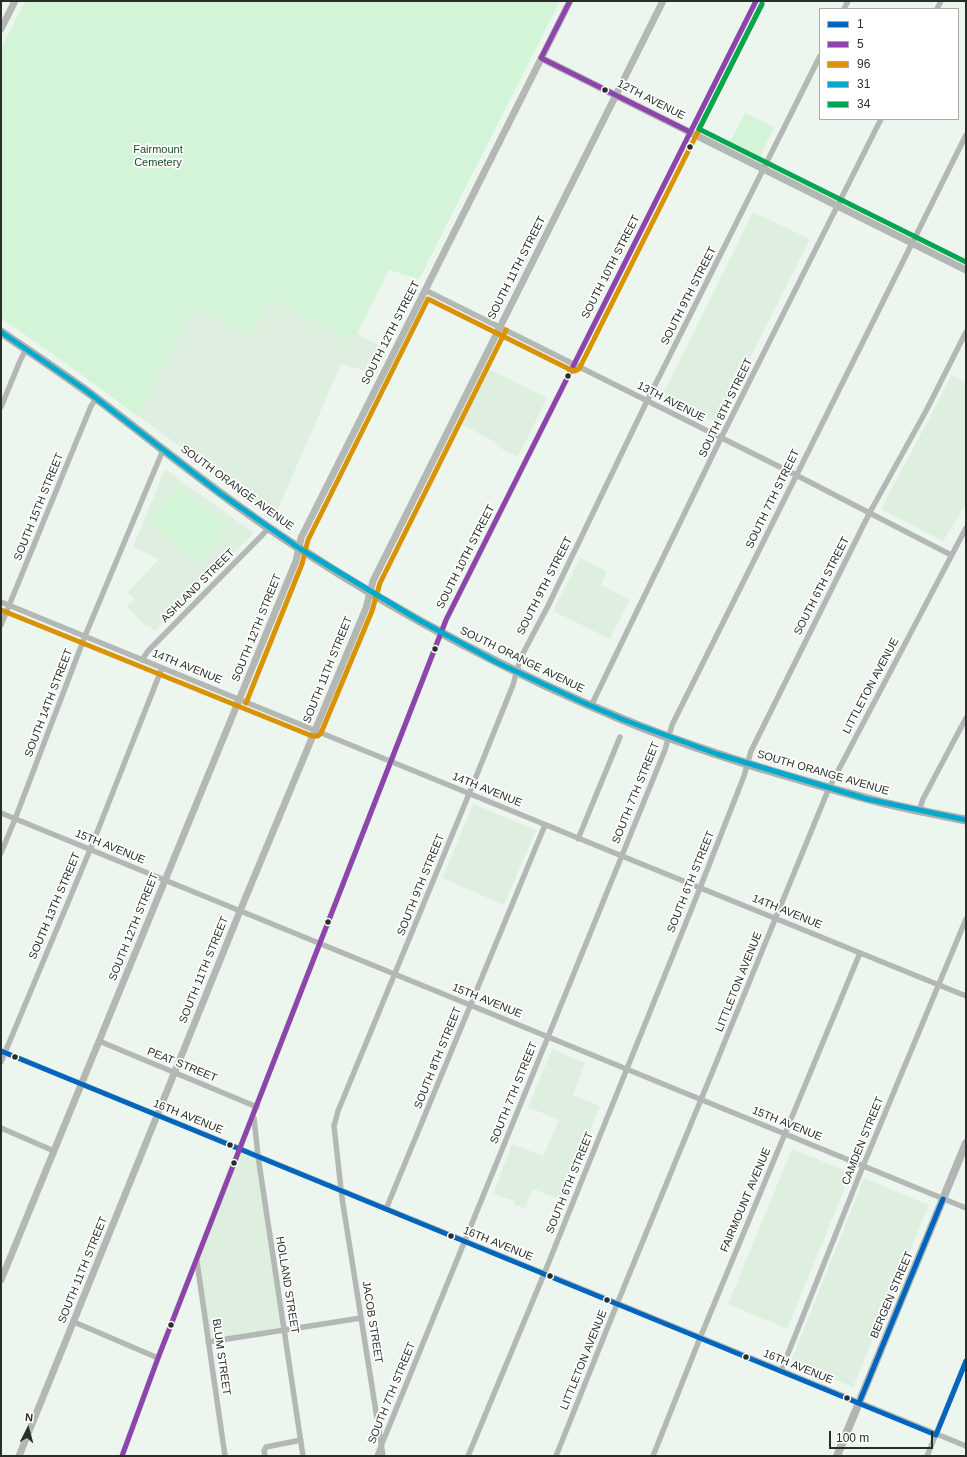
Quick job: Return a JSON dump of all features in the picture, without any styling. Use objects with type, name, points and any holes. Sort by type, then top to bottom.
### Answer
[{"type":"main road","name":"SOUTH ORANGE AVENUE","points":[[1,332],[96,398],[163,450],[269,528],[369,592],[441,633],[516,672],[591,706],[668,738],[829,788],[880,802],[966,820]]},
{"type":"main road","name":"BERGEN STREET","points":[[837,1456],[944,1199],[966,1142]]},
{"type":"street","points":[[1,29],[15,1]]},
{"type":"street","name":"SOUTH 12TH STREET","points":[[1,1280],[240,700],[296,561],[298,547],[302,538],[316,507],[570,1]]},
{"type":"street","name":"SOUTH 11TH STREET","points":[[19,1456],[240,911],[366,608],[373,581],[663,1]]},
{"type":"street","name":"SOUTH 10TH STREET","points":[[122,1456],[158,1358],[392,762],[446,620],[756,1]]},
{"type":"street","name":"12TH AVENUE","points":[[541,58],[913,242],[966,270]]},
{"type":"street","name":"SOUTH 9TH STREET","points":[[342,1191],[334,1126],[338,1111],[513,685],[520,659],[548,606],[647,401],[819,58]]},
{"type":"street","name":"SOUTH 8TH STREET","points":[[591,706],[722,438],[881,120]]},
{"type":"street","name":"SOUTH 7TH STREET","points":[[377,1456],[665,750],[672,725],[966,135]]},
{"type":"street","name":"13TH AVENUE","points":[[425,290],[870,512],[951,555]]},
{"type":"street","name":"SOUTH 6TH STREET","points":[[468,1456],[544,1274],[700,888],[744,776],[746,763],[751,751],[870,512],[926,411],[966,332]]},
{"type":"street","points":[[1,407],[26,349]]},
{"type":"street","name":"SOUTH 15TH STREET","points":[[1,625],[91,406],[96,398]]},
{"type":"street","name":"SOUTH 14TH STREET","points":[[1,853],[85,636],[163,450]]},
{"type":"street","name":"ASHLAND STREET","points":[[142,660],[148,651],[269,528]]},
{"type":"street","name":"LITTLETON AVENUE","points":[[556,1456],[829,788],[966,528]]},
{"type":"street","name":"14TH AVENUE","points":[[1,602],[578,839],[966,996]]},
{"type":"street","name":"SOUTH 13TH STREET","points":[[1,1062],[3,1052],[90,850],[162,668]]},
{"type":"street","points":[[919,810],[923,799],[966,718]]},
{"type":"street","points":[[578,839],[620,737]]},
{"type":"street","name":"15TH AVENUE","points":[[1,813],[966,1208]]},
{"type":"street","name":"SOUTH 8TH STREET","points":[[386,1209],[545,825]]},
{"type":"street","name":"CAMDEN STREET","points":[[781,1371],[863,1166],[966,920]]},
{"type":"street","name":"FAIRMOUNT AVENUE","points":[[653,1456],[700,1338],[860,953]]},
{"type":"street","name":"PEAT STREET","points":[[99,1041],[174,1074],[257,1107]]},
{"type":"street","name":"16TH AVENUE","points":[[3,1052],[966,1446]]},
{"type":"street","name":"HOLLAND STREET","points":[[253,1116],[303,1456]]},
{"type":"street","points":[[1,1128],[54,1151]]},
{"type":"street","name":"JACOB STREET","points":[[342,1191],[383,1456]]},
{"type":"street","name":"BLUM STREET","points":[[197,1261],[225,1456]]},
{"type":"street","points":[[208,1342],[361,1318]]},
{"type":"street","points":[[74,1322],[158,1358]]},
{"type":"street","points":[[927,1456],[966,1361]]},
{"type":"street","points":[[265,1456],[264,1451],[266,1447],[301,1440]]},
{"type":"shaded area","points":[[753,212],[810,239],[717,423],[662,396]]},
{"type":"shaded area","points":[[269,299],[353,342],[357,334],[385,348],[373,373],[341,364],[275,516],[138,416],[194,307],[251,335]]},
{"type":"shaded area","points":[[489,369],[547,398],[518,457],[496,446],[497,443],[461,424]]},
{"type":"shaded area","points":[[952,375],[966,383],[966,504],[943,541],[881,509]]},
{"type":"shaded area","points":[[165,469],[254,533],[155,631],[148,626],[145,626],[127,606],[135,599],[127,593],[159,559],[133,547]]},
{"type":"shaded area","points":[[580,558],[607,571],[601,585],[630,600],[610,639],[553,611]]},
{"type":"shaded area","points":[[473,804],[536,830],[504,905],[442,878]]},
{"type":"shaded area","points":[[552,1049],[585,1063],[573,1095],[600,1106],[561,1200],[533,1189],[525,1208],[514,1205],[515,1201],[493,1194],[512,1144],[543,1156],[559,1120],[528,1107]]},
{"type":"shaded area","points":[[792,1149],[851,1173],[787,1329],[728,1304]]},
{"type":"shaded area","points":[[241,1150],[257,1157],[283,1329],[209,1341],[198,1260]]},
{"type":"shaded area","points":[[864,1178],[929,1205],[853,1387],[791,1362]]},
{"type":"green space","name":"Fairmount Cemetery","points":[[25,1],[560,1],[419,279],[389,270],[353,342],[270,300],[251,336],[194,307],[138,416],[1,318],[1,49]]},
{"type":"green space","points":[[745,113],[774,127],[760,157],[730,142]]},
{"type":"green space","points":[[178,486],[230,526],[201,563],[149,523]]},
{"type":"transit line","name":"5","points":[[541,58],[570,1]]},
{"type":"transit line","name":"5","points":[[122,1456],[158,1358],[446,620],[756,1]]},
{"type":"transit line","name":"96","points":[[246,703],[302,564],[308,540],[428,299],[571,370],[575,371],[579,369],[762,4]]},
{"type":"transit line","name":"34","points":[[762,4],[699,129],[966,262]]},
{"type":"transit line","name":"5","points":[[541,58],[690,132]]},
{"type":"transit line","name":"96","points":[[1,610],[312,736],[318,736],[321,733],[372,611],[380,583],[506,330]]},
{"type":"transit line","name":"31","points":[[1,332],[84,389],[221,494],[299,548],[417,619],[498,663],[624,720],[717,754],[867,799],[966,820]]},
{"type":"transit line","name":"1","points":[[1,1051],[936,1435]]},
{"type":"transit line","name":"1","points":[[859,1403],[943,1199]]},
{"type":"transit line","name":"1","points":[[936,1435],[966,1361]]}]
